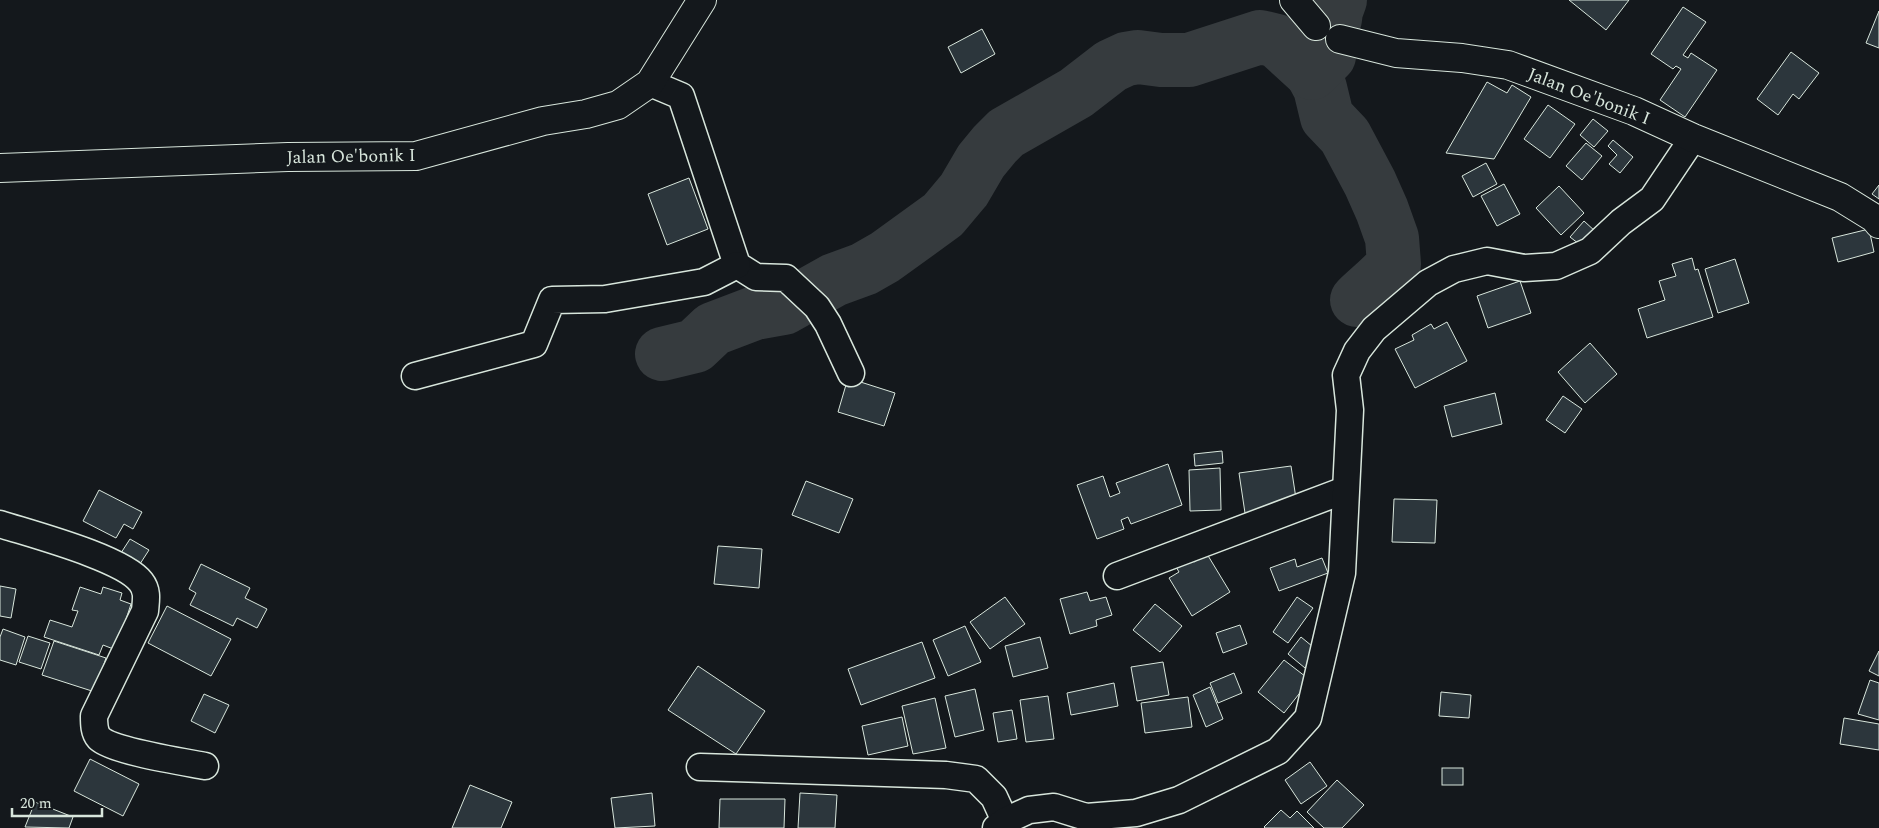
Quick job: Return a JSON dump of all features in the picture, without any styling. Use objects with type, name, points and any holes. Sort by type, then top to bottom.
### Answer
[{"type":"street","name":"Jalan Oe'bonik I","points":[[0,168],[278,157],[416,156],[543,121],[586,114],[618,105],[650,83],[702,0]]},
{"type":"street","name":"Jalan Oe'bonik I","points":[[1294,0],[1328,32],[1396,53],[1462,58],[1508,65],[1634,111],[1693,138],[1840,197],[1874,218],[1879,224]]},
{"type":"street","points":[[650,83],[681,96],[737,265],[756,277],[786,278],[817,307],[828,324],[851,373]]},
{"type":"street","points":[[700,767],[946,775],[976,779],[994,796],[1001,824],[1029,810],[1054,807],[1086,817],[1136,813],[1179,800],[1278,751],[1308,718],[1342,573],[1350,410],[1346,375],[1357,351],[1374,329],[1428,283],[1454,269],[1487,261],[1524,268],[1556,266],[1590,251],[1621,222],[1652,199],[1693,138]]},
{"type":"street","points":[[415,376],[534,344],[552,300],[605,299],[704,282],[737,265]]},
{"type":"street","points":[[1117,576],[1345,490]]},
{"type":"street","points":[[0,524],[84,551],[131,572],[141,582],[147,593],[145,611],[94,716],[94,728],[100,739],[117,747],[205,766]]},
{"type":"building","points":[[1569,0],[1629,0],[1606,30]]},
{"type":"building","points":[[1683,7],[1706,22],[1683,55],[1688,58],[1691,53],[1717,70],[1685,117],[1660,100],[1681,69],[1676,66],[1673,69],[1651,54]]},
{"type":"building","points":[[1879,11],[1879,48],[1866,43]]},
{"type":"building","points":[[982,29],[995,54],[961,73],[948,47]]},
{"type":"building","points":[[1791,52],[1819,73],[1799,99],[1793,94],[1778,115],[1757,99]]},
{"type":"building","points":[[1487,82],[1507,93],[1512,85],[1531,97],[1494,159],[1446,153]]},
{"type":"building","points":[[1548,105],[1575,124],[1550,158],[1524,139]]},
{"type":"building","points":[[1593,119],[1608,131],[1594,147],[1580,135]]},
{"type":"building","points":[[1613,140],[1633,157],[1620,173],[1609,164],[1617,155],[1608,146]]},
{"type":"building","points":[[1586,143],[1602,156],[1582,180],[1566,166]]},
{"type":"building","points":[[1486,163],[1497,184],[1473,197],[1462,176]]},
{"type":"building","points":[[689,178],[708,229],[667,245],[648,194]]},
{"type":"building","points":[[1504,184],[1520,214],[1497,226],[1481,196]]},
{"type":"building","points":[[1879,185],[1879,199],[1872,194]]},
{"type":"building","points":[[1559,186],[1584,213],[1561,235],[1536,208]]},
{"type":"building","points":[[1584,221],[1596,232],[1583,247],[1570,237]]},
{"type":"building","points":[[1869,229],[1874,252],[1838,262],[1832,238]]},
{"type":"building","points":[[1692,258],[1695,270],[1698,269],[1713,317],[1647,338],[1638,309],[1665,300],[1659,281],[1676,276],[1672,264]]},
{"type":"building","points":[[1735,259],[1749,303],[1718,313],[1705,269]]},
{"type":"building","points":[[1520,281],[1531,313],[1488,328],[1477,296]]},
{"type":"building","points":[[1447,322],[1467,361],[1415,388],[1395,349],[1414,340],[1412,335],[1431,324],[1434,329]]},
{"type":"building","points":[[1590,343],[1617,374],[1585,403],[1558,372]]},
{"type":"building","points":[[848,378],[895,393],[884,426],[838,412]]},
{"type":"building","points":[[1495,393],[1502,424],[1452,437],[1444,406]]},
{"type":"building","points":[[1563,396],[1582,409],[1565,433],[1546,420]]},
{"type":"building","points":[[1222,451],[1223,463],[1195,466],[1194,454]]},
{"type":"building","points":[[1168,464],[1182,505],[1131,524],[1128,517],[1121,520],[1124,529],[1097,539],[1077,485],[1103,476],[1110,497],[1120,493],[1116,483]]},
{"type":"building","points":[[1291,466],[1297,505],[1245,513],[1239,473]]},
{"type":"building","points":[[1220,468],[1221,510],[1190,511],[1189,470]]},
{"type":"building","points":[[806,481],[853,499],[839,533],[792,515]]},
{"type":"building","points":[[99,490],[142,512],[133,529],[124,524],[116,538],[83,521]]},
{"type":"building","points":[[1394,499],[1437,500],[1435,543],[1392,542]]},
{"type":"building","points":[[130,539],[149,550],[138,567],[119,556]]},
{"type":"building","points":[[718,546],[762,549],[759,588],[714,584]]},
{"type":"building","points":[[1207,554],[1230,592],[1192,616],[1169,578],[1179,572],[1175,565],[1190,556],[1194,562]]},
{"type":"building","points":[[1322,558],[1328,573],[1279,591],[1270,568],[1295,559],[1297,567]]},
{"type":"building","points":[[201,564],[250,588],[245,598],[267,609],[257,628],[237,618],[233,626],[190,605],[196,593],[189,589]]},
{"type":"building","points":[[0,586],[16,589],[11,618],[0,616]]},
{"type":"building","points":[[80,587],[101,594],[103,587],[122,593],[120,600],[131,604],[116,650],[103,645],[99,655],[44,637],[50,620],[72,627],[78,611],[72,610]]},
{"type":"building","points":[[1087,592],[1090,601],[1106,597],[1112,615],[1096,620],[1097,626],[1070,634],[1060,599]]},
{"type":"building","points":[[1005,597],[1025,624],[990,649],[970,622]]},
{"type":"building","points":[[1297,597],[1313,608],[1288,643],[1273,632]]},
{"type":"building","points":[[1155,604],[1182,626],[1160,652],[1133,630]]},
{"type":"building","points":[[167,606],[231,639],[211,676],[148,643]]},
{"type":"building","points":[[1240,625],[1247,644],[1223,653],[1216,633]]},
{"type":"building","points":[[965,626],[981,662],[948,676],[933,640]]},
{"type":"building","points":[[3,629],[25,637],[16,665],[0,660],[0,637]]},
{"type":"building","points":[[28,636],[50,643],[41,669],[19,662]]},
{"type":"building","points":[[1040,637],[1048,668],[1013,677],[1005,646]]},
{"type":"building","points":[[1301,637],[1318,651],[1305,668],[1288,654]]},
{"type":"building","points":[[54,641],[106,658],[95,692],[42,675]]},
{"type":"building","points":[[922,642],[935,678],[861,705],[848,669]]},
{"type":"building","points":[[1879,651],[1879,676],[1869,671]]},
{"type":"building","points":[[1284,660],[1310,680],[1284,713],[1258,692]]},
{"type":"building","points":[[1163,662],[1169,695],[1137,701],[1131,667]]},
{"type":"building","points":[[698,666],[765,711],[736,754],[668,710]]},
{"type":"building","points":[[1234,673],[1242,693],[1218,703],[1210,683]]},
{"type":"building","points":[[1870,680],[1879,683],[1879,720],[1858,714]]},
{"type":"building","points":[[1114,683],[1118,706],[1071,715],[1067,693]]},
{"type":"building","points":[[1210,687],[1223,719],[1206,727],[1193,695]]},
{"type":"building","points":[[975,689],[984,730],[955,737],[945,696]]},
{"type":"building","points":[[1441,692],[1471,695],[1469,718],[1439,716]]},
{"type":"building","points":[[204,694],[229,705],[215,733],[191,721]]},
{"type":"building","points":[[1048,696],[1054,739],[1026,742],[1020,700]]},
{"type":"building","points":[[1188,697],[1192,727],[1145,733],[1141,703]]},
{"type":"building","points":[[935,698],[946,748],[913,754],[902,706]]},
{"type":"building","points":[[1012,710],[1017,739],[998,742],[993,713]]},
{"type":"building","points":[[902,717],[908,746],[868,755],[862,726]]},
{"type":"building","points":[[1844,718],[1879,724],[1879,750],[1840,744]]},
{"type":"building","points":[[90,759],[139,784],[123,816],[74,791]]},
{"type":"building","points":[[1310,762],[1327,786],[1301,804],[1285,780]]},
{"type":"building","points":[[1442,768],[1463,768],[1463,785],[1442,785]]},
{"type":"building","points":[[1337,780],[1364,805],[1342,828],[1324,828],[1307,812]]},
{"type":"building","points":[[470,785],[512,802],[501,828],[452,828]]},
{"type":"building","points":[[652,793],[655,826],[615,828],[611,798]]},
{"type":"building","points":[[800,793],[837,795],[835,828],[798,828]]},
{"type":"building","points":[[720,799],[785,799],[784,828],[719,828]]},
{"type":"building","points":[[35,802],[73,817],[69,828],[25,827]]},
{"type":"building","points":[[1281,810],[1290,818],[1297,811],[1314,828],[1265,828]]},
{"type":"waterway","points":[[662,354],[695,346],[713,329],[755,313],[784,308],[834,280],[864,269],[885,257],[943,215],[964,190],[981,161],[1006,133],[1076,93],[1111,66],[1126,59],[1138,57],[1161,60],[1189,60],[1260,37],[1277,41],[1312,73],[1329,56],[1322,37],[1335,19],[1340,0]]},
{"type":"waterway","points":[[1312,73],[1320,88],[1327,117],[1345,136],[1370,183],[1392,238],[1394,264],[1357,300]]}]
